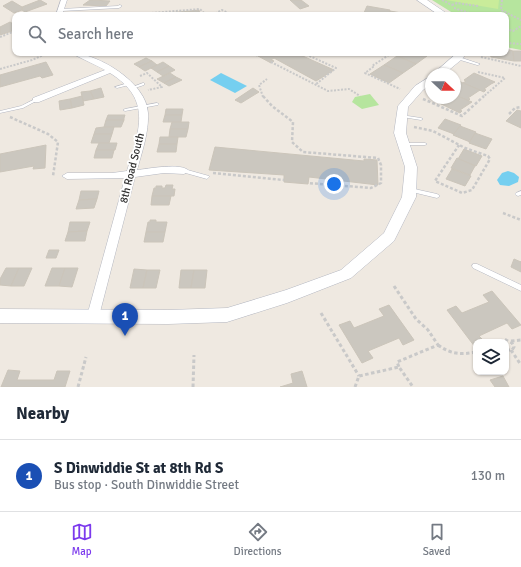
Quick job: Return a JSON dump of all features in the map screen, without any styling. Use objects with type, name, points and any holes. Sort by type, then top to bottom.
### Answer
[{"type":"street","points":[[60,12],[64,0]]},
{"type":"street","points":[[421,0],[440,12]]},
{"type":"street","points":[[81,56],[111,70],[132,83],[144,107]]},
{"type":"street","points":[[445,68],[460,56]]},
{"type":"street","points":[[36,100],[111,70]]},
{"type":"street","points":[[0,316],[168,317],[227,315],[287,296],[346,274],[389,237],[409,197],[411,167],[400,133],[403,106],[425,84]]},
{"type":"street","name":"8th Road South","points":[[93,316],[144,119],[144,107]]},
{"type":"street","points":[[67,176],[112,176],[164,170],[184,171]]},
{"type":"lane","points":[[60,12],[120,6]]},
{"type":"lane","points":[[460,56],[478,64]]},
{"type":"lane","points":[[117,87],[132,83],[143,84]]},
{"type":"lane","points":[[2,114],[36,100]]},
{"type":"lane","points":[[125,110],[157,104]]},
{"type":"lane","points":[[402,116],[421,119]]},
{"type":"lane","points":[[404,144],[425,144]]},
{"type":"lane","points":[[184,171],[207,174]]},
{"type":"lane","points":[[410,190],[437,196]]},
{"type":"lane","points":[[475,266],[521,288]]},
{"type":"path","points":[[442,0],[452,7],[466,12]]},
{"type":"path","points":[[502,0],[501,10],[505,12]]},
{"type":"path","points":[[452,7],[457,3],[478,6]]},
{"type":"path","points":[[164,12],[200,9],[203,12]]},
{"type":"path","points":[[218,12],[222,10],[228,12]]},
{"type":"path","points":[[509,14],[521,20]]},
{"type":"path","points":[[509,29],[514,30],[521,26]]},
{"type":"path","points":[[0,37],[12,33]]},
{"type":"path","points":[[509,43],[521,44]]},
{"type":"path","points":[[0,69],[41,56]]},
{"type":"path","points":[[310,56],[336,68],[315,85]]},
{"type":"path","points":[[387,56],[365,72],[400,89]]},
{"type":"path","points":[[480,57],[521,66]]},
{"type":"path","points":[[272,62],[328,91],[349,89],[360,96]]},
{"type":"path","points":[[423,99],[462,116],[505,78],[476,72]]},
{"type":"path","points":[[132,83],[147,73],[162,87],[146,91]]},
{"type":"path","points":[[266,80],[259,84],[259,89],[262,95],[293,122],[292,142],[303,152],[378,158],[381,165],[381,183],[371,188],[308,183]]},
{"type":"path","points":[[509,114],[515,108],[521,107]]},
{"type":"path","points":[[2,114],[48,134],[58,142],[53,176]]},
{"type":"path","points":[[414,127],[433,131],[459,145],[488,156],[490,159],[472,190],[462,193],[435,181],[459,145]]},
{"type":"path","points":[[207,174],[284,180]]},
{"type":"path","points":[[502,213],[521,220]]},
{"type":"path","points":[[394,286],[416,319],[428,330],[438,345],[444,350],[455,354],[465,355],[473,353]]},
{"type":"path","points":[[321,313],[359,376]]},
{"type":"path","points":[[521,340],[510,341],[514,347],[511,350],[521,365]]},
{"type":"path","points":[[413,387],[397,362],[438,345]]},
{"type":"path","points":[[193,387],[194,355]]},
{"type":"path","points":[[78,387],[86,357]]},
{"type":"path","points":[[359,376],[399,367]]},
{"type":"path","points":[[355,387],[359,376]]},
{"type":"green space","points":[[432,0],[521,0],[521,50],[509,48],[509,12],[451,12]]},
{"type":"green space","points":[[446,0],[499,0],[498,9]]},
{"type":"green space","points":[[370,94],[379,105],[362,109],[352,102],[355,97]]},
{"type":"water","points":[[221,73],[247,86],[235,93],[210,80]]},
{"type":"water","points":[[508,171],[519,177],[518,182],[509,186],[500,185],[497,180],[502,173]]},
{"type":"building","points":[[40,0],[47,4],[25,12],[22,10],[22,7]]},
{"type":"building","points":[[90,0],[110,1],[106,6],[83,5]]},
{"type":"building","points":[[290,0],[301,0],[309,6],[300,9]]},
{"type":"building","points":[[12,1],[22,7],[22,10],[12,12],[3,6]]},
{"type":"building","points":[[367,6],[390,10],[389,12],[364,12]]},
{"type":"building","points":[[199,10],[199,12],[178,12]]},
{"type":"building","points":[[10,22],[12,23],[12,31],[0,35],[0,27]]},
{"type":"building","points":[[509,50],[513,51],[514,61],[491,57],[509,56]]},
{"type":"building","points":[[513,51],[521,51],[521,61],[514,61]]},
{"type":"building","points":[[258,56],[303,56],[334,70],[316,81],[274,58],[271,60],[274,61],[271,63]]},
{"type":"building","points":[[397,56],[427,56],[416,64]]},
{"type":"building","points":[[397,56],[416,64],[403,73],[384,65]]},
{"type":"building","points":[[146,58],[152,61],[139,67],[134,64]]},
{"type":"building","points":[[152,61],[157,65],[145,71],[139,67]]},
{"type":"building","points":[[46,62],[53,75],[42,78],[40,76],[0,87],[0,75]]},
{"type":"building","points":[[163,62],[169,66],[157,72],[151,68]]},
{"type":"building","points":[[384,65],[403,73],[389,83],[370,74]]},
{"type":"building","points":[[169,66],[175,70],[163,76],[157,72]]},
{"type":"building","points":[[170,73],[176,77],[164,83],[157,79]]},
{"type":"building","points":[[474,73],[495,82],[484,89],[486,90],[484,92],[463,83],[466,81],[464,80]]},
{"type":"building","points":[[176,77],[182,80],[169,86],[164,83]]},
{"type":"building","points":[[461,82],[480,90],[468,98],[470,99],[468,101],[461,98]]},
{"type":"building","points":[[101,88],[104,97],[94,99],[90,91]]},
{"type":"building","points":[[253,88],[259,92],[241,103],[235,100]]},
{"type":"building","points":[[90,91],[94,99],[83,101],[81,92]]},
{"type":"building","points":[[82,96],[84,105],[72,108],[70,99]]},
{"type":"building","points":[[461,97],[472,102],[460,110],[462,111],[460,113],[441,104],[461,104]]},
{"type":"building","points":[[70,99],[72,108],[60,110],[59,101]]},
{"type":"building","points":[[166,109],[183,109],[182,115],[165,115]]},
{"type":"building","points":[[517,110],[521,111],[521,128],[506,121]]},
{"type":"building","points":[[108,115],[125,115],[124,120],[106,120]]},
{"type":"building","points":[[165,115],[182,115],[181,122],[163,122]]},
{"type":"building","points":[[445,119],[461,125],[454,134],[438,128]]},
{"type":"building","points":[[106,120],[124,120],[121,127],[104,127]]},
{"type":"building","points":[[172,122],[189,122],[188,129],[170,129]]},
{"type":"building","points":[[460,126],[476,132],[470,142],[453,135]]},
{"type":"building","points":[[114,127],[112,134],[94,134],[96,128]]},
{"type":"building","points":[[170,129],[188,129],[186,137],[169,137]]},
{"type":"building","points":[[475,133],[492,139],[486,149],[469,143]]},
{"type":"building","points":[[94,134],[112,134],[109,143],[91,143]]},
{"type":"building","points":[[160,137],[178,137],[177,144],[159,144]]},
{"type":"building","points":[[99,143],[117,143],[115,150],[96,150]]},
{"type":"building","points":[[159,144],[177,144],[176,152],[157,152]]},
{"type":"building","points":[[46,145],[45,168],[33,169],[34,166],[0,172],[0,154]]},
{"type":"building","points":[[215,147],[364,161],[364,159],[377,160],[378,185],[309,177],[308,184],[284,182],[284,175],[209,170]]},
{"type":"building","points":[[464,149],[482,156],[476,166],[458,159]]},
{"type":"building","points":[[96,150],[114,150],[112,158],[94,158]]},
{"type":"building","points":[[457,158],[475,166],[470,175],[451,168]]},
{"type":"building","points":[[452,169],[471,176],[465,186],[446,179]]},
{"type":"building","points":[[166,185],[173,185],[172,189],[175,189],[174,196],[152,196],[156,186],[162,186],[162,188],[165,188]]},
{"type":"building","points":[[81,191],[99,191],[97,199],[79,200]]},
{"type":"building","points":[[152,196],[171,196],[169,205],[151,205]]},
{"type":"building","points":[[97,199],[94,208],[76,209],[79,200]]},
{"type":"building","points":[[150,220],[156,220],[156,222],[167,222],[165,232],[146,232],[148,222],[150,222]]},
{"type":"building","points":[[70,222],[90,222],[87,231],[68,232]]},
{"type":"building","points":[[87,231],[85,241],[65,241],[68,232]]},
{"type":"building","points":[[146,232],[165,232],[163,242],[144,242]]},
{"type":"building","points":[[49,250],[59,250],[56,258],[46,258]]},
{"type":"building","points":[[514,259],[521,262],[521,272],[511,267]]},
{"type":"building","points":[[6,268],[19,268],[11,286],[0,285],[0,279]]},
{"type":"building","points":[[19,268],[32,268],[24,286],[11,286]]},
{"type":"building","points":[[52,268],[65,268],[59,286],[45,286]]},
{"type":"building","points":[[65,268],[78,268],[72,287],[59,286]]},
{"type":"building","points":[[134,269],[147,270],[143,288],[130,288]]},
{"type":"building","points":[[147,270],[160,270],[156,288],[143,288]]},
{"type":"building","points":[[181,270],[194,270],[191,288],[179,288]]},
{"type":"building","points":[[194,270],[207,270],[205,288],[191,288]]},
{"type":"building","points":[[492,291],[521,325],[512,329],[507,323],[479,336],[482,339],[473,339],[473,344],[447,310],[456,306],[462,313],[489,302],[483,295]]},
{"type":"building","points":[[389,305],[414,340],[403,345],[399,338],[368,351],[373,358],[362,363],[339,325],[350,321],[354,328],[384,316],[379,309]]},
{"type":"building","points":[[8,370],[20,371],[17,380],[54,380],[57,371],[70,371],[65,387],[1,387]]},
{"type":"building","points":[[302,371],[307,387],[280,387],[293,383],[291,374]]},
{"type":"building","points":[[503,376],[509,387],[495,387],[490,380]]},
{"type":"place","name":"S Dinwiddie St at 8th Rd S","points":[[125,336]]}]
